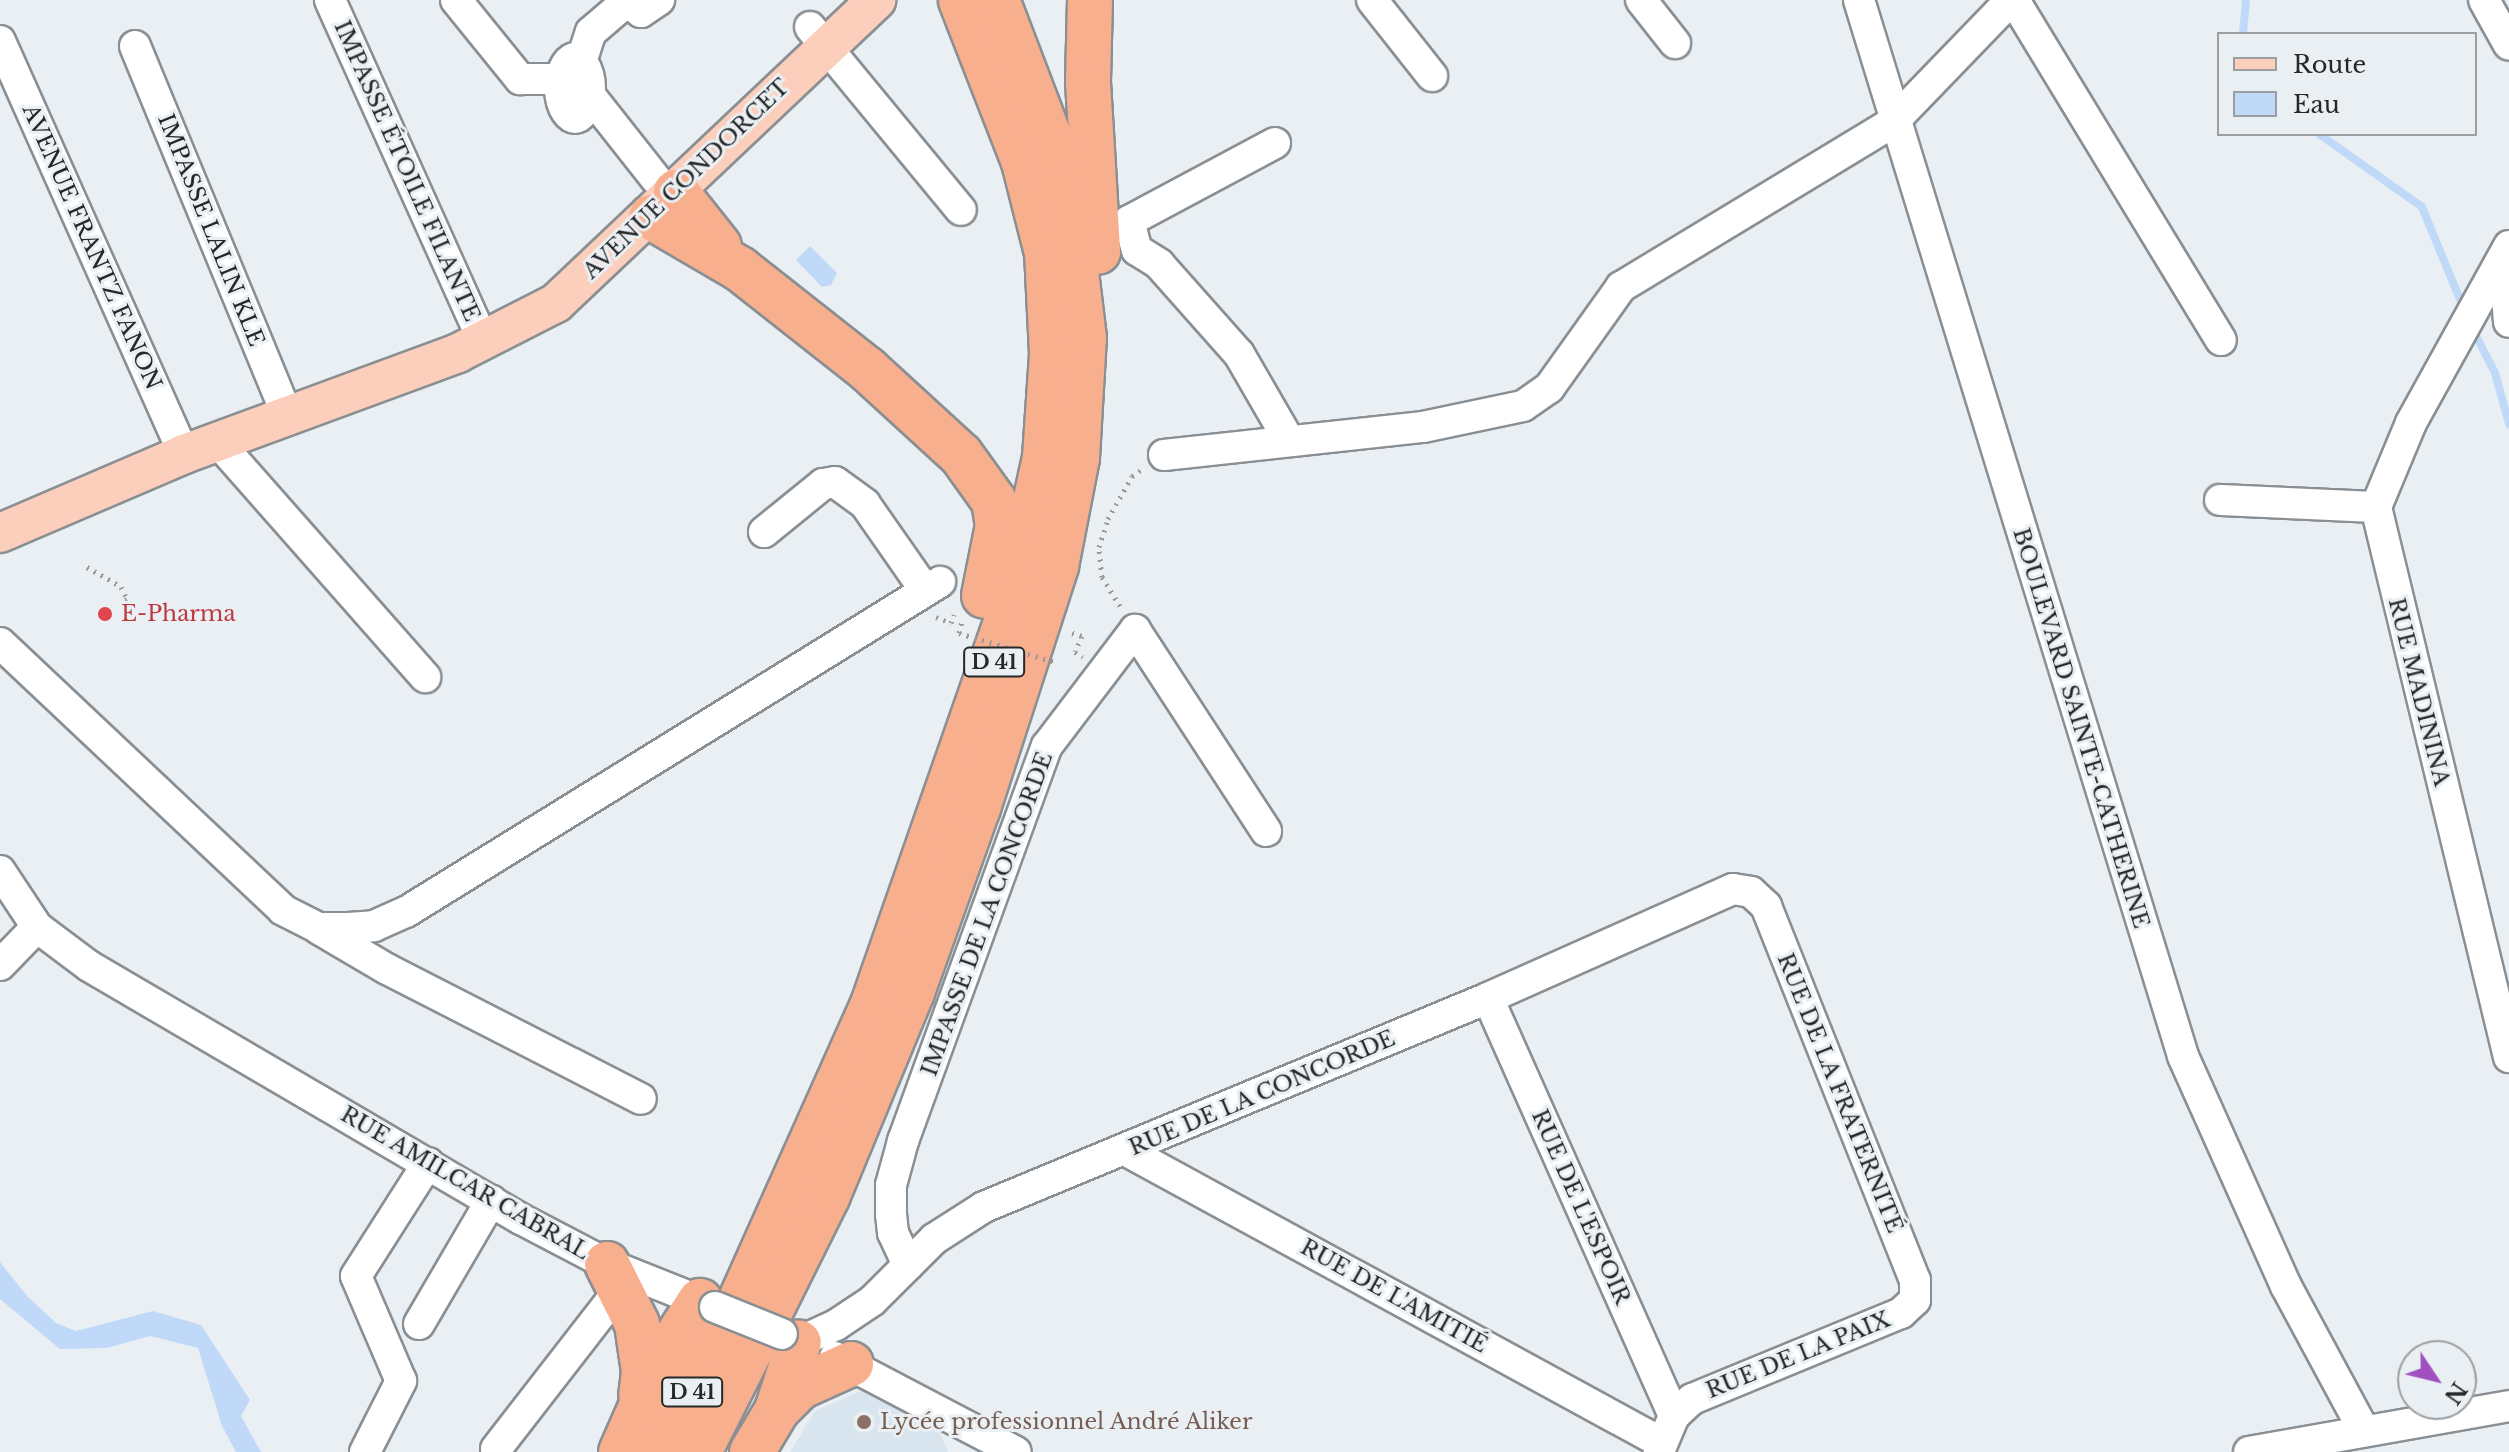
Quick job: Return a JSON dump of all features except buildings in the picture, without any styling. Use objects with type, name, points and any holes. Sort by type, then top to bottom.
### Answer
[{"type":"highway","name":"D 41","points":[[699,1452],[819,1133],[883,979],[1015,596],[1045,457],[1052,354],[1047,253],[1024,162],[961,0]]},
{"type":"highway","name":"D 41","points":[[662,1452],[828,1195],[912,992],[1056,566],[1077,458],[1084,338],[1054,149],[997,0]]},
{"type":"highway","points":[[1056,566],[1097,451],[1103,390],[1088,82],[1090,0]]},
{"type":"highway","points":[[639,1406],[748,1317],[976,628],[998,525],[994,501],[961,455],[867,369],[740,269],[661,196]]},
{"type":"highway","points":[[613,1276],[643,1346],[639,1406],[621,1452]]},
{"type":"highway","points":[[748,1317],[777,1410]]},
{"type":"highway","points":[[752,1452],[777,1410],[800,1387],[851,1364]]},
{"type":"main road","name":"AVENUE CONDORCET","points":[[818,37],[837,0]]},
{"type":"main road","name":"AVENUE CONDORCET","points":[[0,533],[287,414],[484,342],[556,303],[818,37],[876,0]]},
{"type":"street","name":"IMPASSE ÉTOILE FILANTE","points":[[330,0],[484,342]]},
{"type":"street","points":[[456,0],[520,79],[575,74]]},
{"type":"street","points":[[575,74],[591,32],[626,1],[641,12],[659,0]]},
{"type":"street","points":[[1372,0],[1432,76]]},
{"type":"street","points":[[1641,0],[1675,43]]},
{"type":"street","name":"BOULEVARD SAINTE-CATHERINE","points":[[1859,0],[1893,122],[2183,1056],[2286,1286],[2364,1431]]},
{"type":"street","points":[[1164,455],[1288,439],[1423,427],[1523,406],[1549,388],[1621,287],[1893,122],[2013,0],[2221,340]]},
{"type":"street","points":[[2484,0],[2509,45]]},
{"type":"street","points":[[818,37],[961,210]]},
{"type":"street","name":"IMPASSE LALIN KLE","points":[[135,46],[287,414]]},
{"type":"street","name":"AVENUE FRANTZ FANON","points":[[1,47],[201,448],[425,677]]},
{"type":"street","points":[[575,74],[661,196]]},
{"type":"street","points":[[1275,143],[1129,221],[1137,250],[1159,264],[1239,354],[1288,439]]},
{"type":"street","points":[[2220,500],[2376,507],[2411,423],[2457,340],[2484,299],[2506,253]]},
{"type":"street","points":[[2506,253],[2509,322]]},
{"type":"street","points":[[318,928],[388,921],[932,586],[865,504],[835,482],[823,484],[764,532]]},
{"type":"street","name":"RUE MADININA","points":[[2376,507],[2509,1057]]},
{"type":"street","points":[[1135,630],[1266,831]]},
{"type":"street","name":"IMPASSE DE LA CONCORDE","points":[[908,1265],[893,1233],[891,1214],[891,1185],[903,1141],[1047,746],[1135,630]]},
{"type":"street","points":[[0,643],[283,910],[387,969],[641,1099]]},
{"type":"street","name":"RUE AMILCAR CABRAL","points":[[0,871],[37,927],[89,966],[428,1163],[613,1276],[748,1317],[851,1364],[1016,1452]]},
{"type":"street","name":"RUE DE LA CONCORDE","points":[[748,1317],[872,1301],[934,1239],[984,1207],[1488,998],[1733,889],[1751,892]]},
{"type":"street","name":"RUE DE LA FRATERNITÉ","points":[[1751,892],[1772,920],[1915,1280],[1915,1300]]},
{"type":"street","points":[[0,965],[37,927]]},
{"type":"street","name":"RUE DE L'ESPOIR","points":[[1488,998],[1665,1437]]},
{"type":"street","name":"RUE DE L'AMITIÉ","points":[[1125,1150],[1665,1437]]},
{"type":"street","points":[[365,1452],[401,1381],[356,1276],[428,1163]]},
{"type":"street","points":[[419,1324],[491,1201]]},
{"type":"street","points":[[496,1449],[613,1276]]},
{"type":"street","name":"RUE DE LA PAIX","points":[[1665,1437],[1692,1399],[1901,1313],[1915,1300]]},
{"type":"street","points":[[2249,1452],[2509,1406]]},
{"type":"path","points":[[1135,630],[1102,577],[1099,547],[1132,476],[1164,455]]},
{"type":"path","points":[[87,567],[121,587],[127,599],[121,602]]},
{"type":"path","points":[[959,633],[1058,663]]},
{"type":"shaded area","name":"Lycée professionnel André Aliker","points":[[865,1389],[940,1434],[948,1452],[790,1452],[815,1411]]},
{"type":"water","points":[[810,246],[837,273],[831,285],[822,287],[796,260]]},
{"type":"water","points":[[0,1262],[27,1296],[56,1323],[76,1331],[153,1311],[201,1325],[250,1400],[241,1416],[261,1452],[236,1452],[222,1426],[198,1348],[150,1336],[107,1348],[60,1349],[0,1299]]},
{"type":"waterway","points":[[2243,32],[2246,0]]},
{"type":"waterway","points":[[2322,136],[2422,207],[2465,312]]},
{"type":"waterway","points":[[2472,328],[2495,373],[2509,424]]},
{"type":"place","name":"E-Pharma","points":[[105,614]]},
{"type":"place","name":"Lycée professionnel André Aliker","points":[[864,1422]]}]
